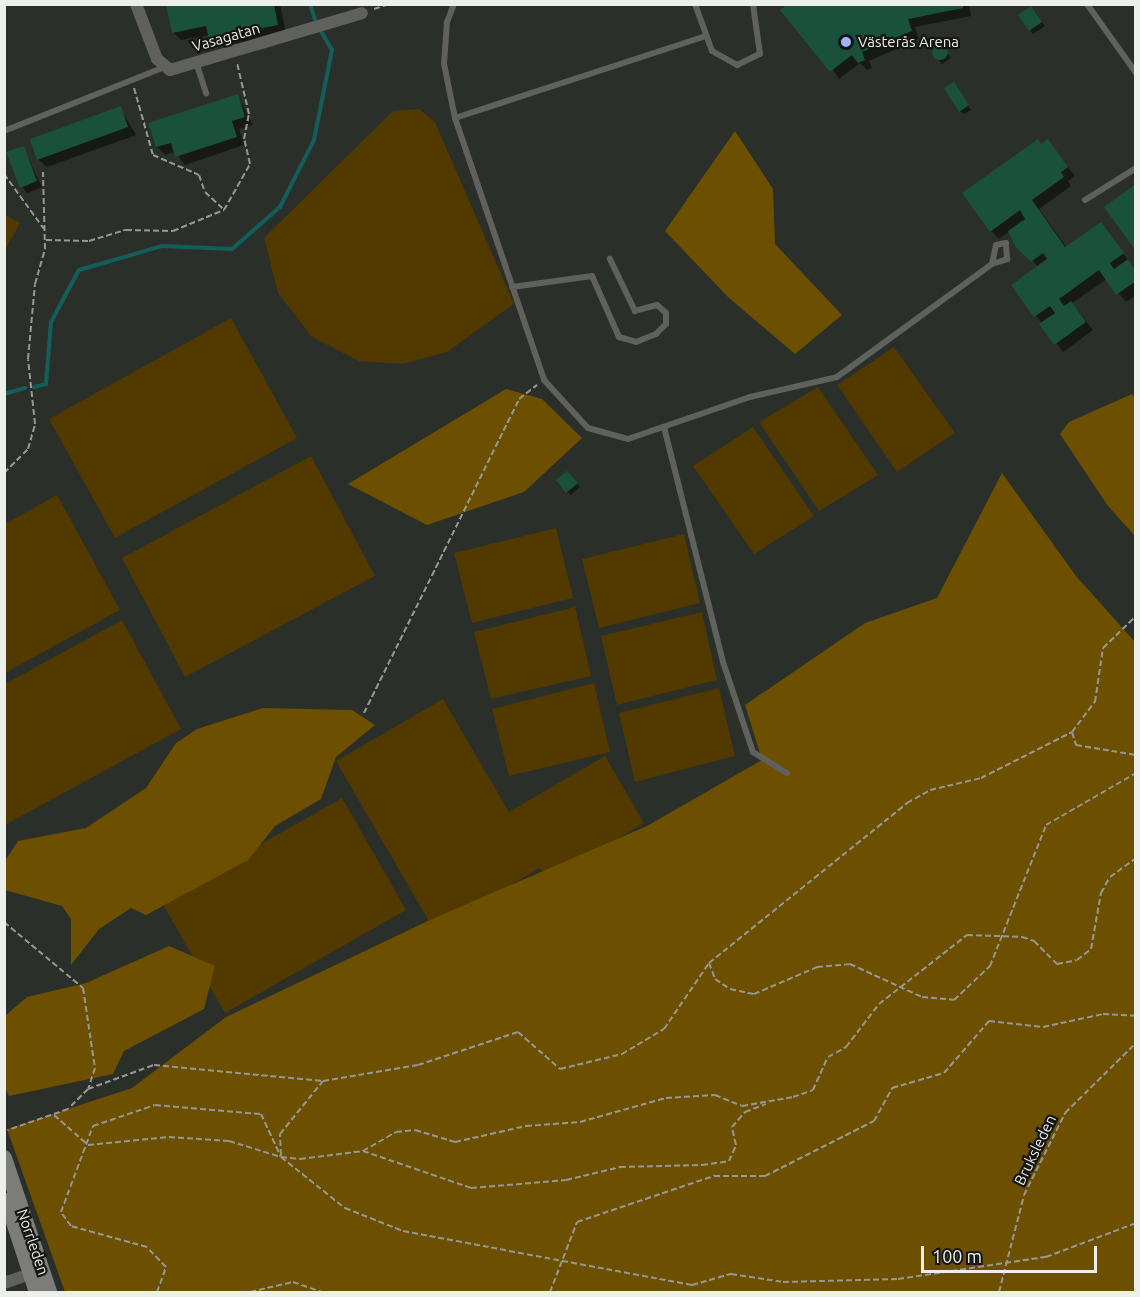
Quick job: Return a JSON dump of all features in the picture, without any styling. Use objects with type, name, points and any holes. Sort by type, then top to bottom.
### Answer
[{"type":"main road","name":"Norrleden","points":[[4,1158],[37,1271],[37,1293]]},
{"type":"main road","name":"Norrleden","points":[[4,1194],[37,1271],[49,1293]]},
{"type":"street","points":[[136,4],[156,59],[165,67]]},
{"type":"street","name":"Vasagatan","points":[[165,67],[196,61],[232,48],[362,13]]},
{"type":"street","points":[[4,1283],[37,1271]]},
{"type":"lane","points":[[454,4],[447,22],[444,64],[455,118],[544,380],[573,416],[609,437],[628,439],[750,397],[837,377],[992,264]]},
{"type":"lane","points":[[695,4],[706,36],[727,63],[755,60],[761,38],[753,4]]},
{"type":"lane","points":[[1087,4],[1136,73]]},
{"type":"lane","points":[[455,118],[706,36]]},
{"type":"lane","points":[[196,61],[206,93]]},
{"type":"lane","points":[[4,131],[165,67]]},
{"type":"lane","points":[[1085,200],[1136,168]]},
{"type":"lane","points":[[512,287],[592,276],[619,338],[636,342],[656,334],[666,324],[666,313],[657,305],[635,311],[610,259]]},
{"type":"lane","points":[[664,427],[753,752],[788,773]]},
{"type":"path","points":[[362,13],[389,4]]},
{"type":"path","points":[[46,240],[173,231],[224,210],[250,164],[244,139],[249,114],[232,48]]},
{"type":"path","points":[[130,81],[153,155],[199,175],[206,192],[224,210]]},
{"type":"path","points":[[4,473],[33,440],[30,315],[46,240],[44,229],[48,195],[43,172]]},
{"type":"path","points":[[4,174],[44,229]]},
{"type":"path","points":[[364,713],[519,399],[544,380]]},
{"type":"path","points":[[8,1130],[54,1115],[88,1089],[154,1065],[323,1081],[418,1065],[518,1032],[560,1069],[622,1054],[664,1029],[709,963],[907,803],[930,790],[981,778],[1072,732],[1095,702],[1103,648],[1136,616]]},
{"type":"path","points":[[1072,732],[1076,745],[1136,755]]},
{"type":"path","points":[[709,963],[715,979],[730,989],[754,994],[817,967],[850,964],[899,988],[954,1000],[990,966],[1005,937],[1046,825],[1136,773]]},
{"type":"path","points":[[54,1115],[88,1145],[170,1137],[229,1141],[281,1157],[363,1151],[471,1188],[566,1180],[620,1167],[702,1165],[729,1161],[736,1145],[732,1127],[745,1112],[813,1090],[828,1057],[846,1047],[899,988],[967,934],[1035,941],[1057,964],[1077,960],[1091,949],[1101,893],[1110,877],[1136,858]]},
{"type":"path","points":[[4,922],[83,988],[95,1068],[88,1089]]},
{"type":"path","points":[[550,1293],[577,1222],[714,1176],[765,1176],[874,1121],[892,1088],[944,1073],[989,1021],[1043,1027],[1103,1014],[1136,1016]]},
{"type":"path","name":"Bruksleden","points":[[999,1293],[1024,1195],[1065,1113],[1136,1042]]},
{"type":"path","points":[[281,1157],[280,1134],[323,1081]]},
{"type":"path","points":[[363,1151],[396,1132],[415,1130],[455,1143],[526,1126],[590,1120],[666,1098],[715,1095],[742,1106],[771,1102]]},
{"type":"path","points":[[157,1293],[166,1267],[147,1247],[71,1226],[61,1212],[88,1145],[93,1126],[155,1106],[209,1108],[261,1114],[281,1157],[345,1208],[403,1231],[692,1285],[731,1274],[783,1282],[898,1279],[1046,1257],[1136,1223]]},
{"type":"path","points":[[250,1293],[293,1282],[321,1293]]},
{"type":"shaded area","points":[[419,109],[435,122],[514,304],[447,352],[403,364],[359,361],[312,337],[278,293],[264,238],[393,111]]},
{"type":"shaded area","points":[[735,131],[773,189],[775,244],[842,315],[795,354],[728,297],[665,231]]},
{"type":"shaded area","points":[[5,215],[20,223],[5,250]]},
{"type":"shaded area","points":[[231,318],[297,438],[115,538],[49,419]]},
{"type":"shaded area","points":[[894,347],[955,433],[897,472],[837,385]]},
{"type":"shaded area","points":[[818,387],[878,475],[819,511],[759,422]]},
{"type":"shaded area","points":[[506,389],[542,399],[582,438],[524,492],[427,525],[348,484]]},
{"type":"shaded area","points":[[1132,394],[1136,399],[1135,536],[1108,506],[1060,434],[1069,422]]},
{"type":"shaded area","points":[[753,427],[814,516],[754,554],[693,466]]},
{"type":"shaded area","points":[[311,456],[375,576],[185,677],[122,558]]},
{"type":"shaded area","points":[[1002,473],[1076,576],[1135,642],[1135,1292],[65,1292],[7,1129],[132,1088],[226,1017],[430,920],[647,826],[762,760],[745,705],[865,623],[937,598]]},
{"type":"shaded area","points":[[57,495],[120,610],[5,673],[5,524]]},
{"type":"shaded area","points":[[556,528],[573,598],[472,623],[454,553]]},
{"type":"shaded area","points":[[684,534],[700,603],[599,628],[582,559]]},
{"type":"shaded area","points":[[575,607],[591,676],[491,699],[474,632]]},
{"type":"shaded area","points":[[702,612],[717,680],[617,705],[601,636]]},
{"type":"shaded area","points":[[122,620],[181,729],[5,825],[5,684]]},
{"type":"shaded area","points":[[594,683],[610,752],[509,776],[492,709]]},
{"type":"shaded area","points":[[719,688],[735,756],[635,782],[619,713]]},
{"type":"shaded area","points":[[443,699],[509,812],[605,756],[644,823],[548,880],[540,868],[434,930],[336,761]]},
{"type":"shaded area","points":[[263,708],[352,710],[375,725],[336,757],[321,799],[275,826],[248,860],[146,915],[131,908],[99,929],[71,965],[71,919],[62,906],[5,890],[5,861],[18,841],[86,828],[146,788],[176,743],[197,729]]},
{"type":"shaded area","points":[[342,798],[406,910],[225,1013],[161,901]]},
{"type":"shaded area","points":[[169,946],[215,966],[204,1009],[124,1051],[113,1074],[9,1096],[5,1088],[5,1016],[27,997],[86,983]]},
{"type":"building","points":[[166,4],[274,4],[278,25],[209,39],[206,26],[172,33]]},
{"type":"building","name":"Västerås Arena","points":[[788,4],[963,4],[963,8],[908,19],[912,31],[862,52],[865,60],[858,63],[852,55],[830,72],[780,10]]},
{"type":"building","points":[[1031,6],[1042,22],[1029,31],[1018,15]]},
{"type":"building","points":[[940,44],[948,52],[940,60],[932,52]]},
{"type":"building","points":[[954,82],[969,105],[959,112],[944,88]]},
{"type":"building","points":[[238,94],[245,117],[232,121],[237,137],[175,157],[171,143],[156,147],[148,123]]},
{"type":"building","points":[[121,106],[128,127],[37,160],[30,139]]},
{"type":"building","points":[[1038,139],[1041,144],[1048,139],[1068,167],[1061,172],[1064,177],[1032,200],[1065,247],[1101,222],[1124,253],[1110,263],[1114,269],[1128,259],[1136,271],[1136,281],[1116,295],[1099,270],[1059,299],[1064,306],[1071,301],[1086,322],[1054,345],[1039,324],[1055,313],[1050,306],[1034,317],[1011,285],[1047,259],[1043,253],[1031,262],[1015,246],[1008,231],[1025,219],[1020,210],[990,232],[962,193]]},
{"type":"building","points":[[24,146],[37,181],[20,188],[6,152]]},
{"type":"building","points":[[1136,184],[1136,251],[1104,207]]},
{"type":"building","points":[[567,471],[578,483],[566,493],[556,480]]},
{"type":"waterway","points":[[310,4],[316,23]]},
{"type":"waterway","points":[[34,387],[46,384],[51,322],[79,270],[162,246],[232,249],[280,207],[314,140],[332,50],[321,31]]},
{"type":"waterway","points":[[4,394],[25,388]]},
{"type":"place","name":"Västerås Arena","points":[[846,42]]}]
